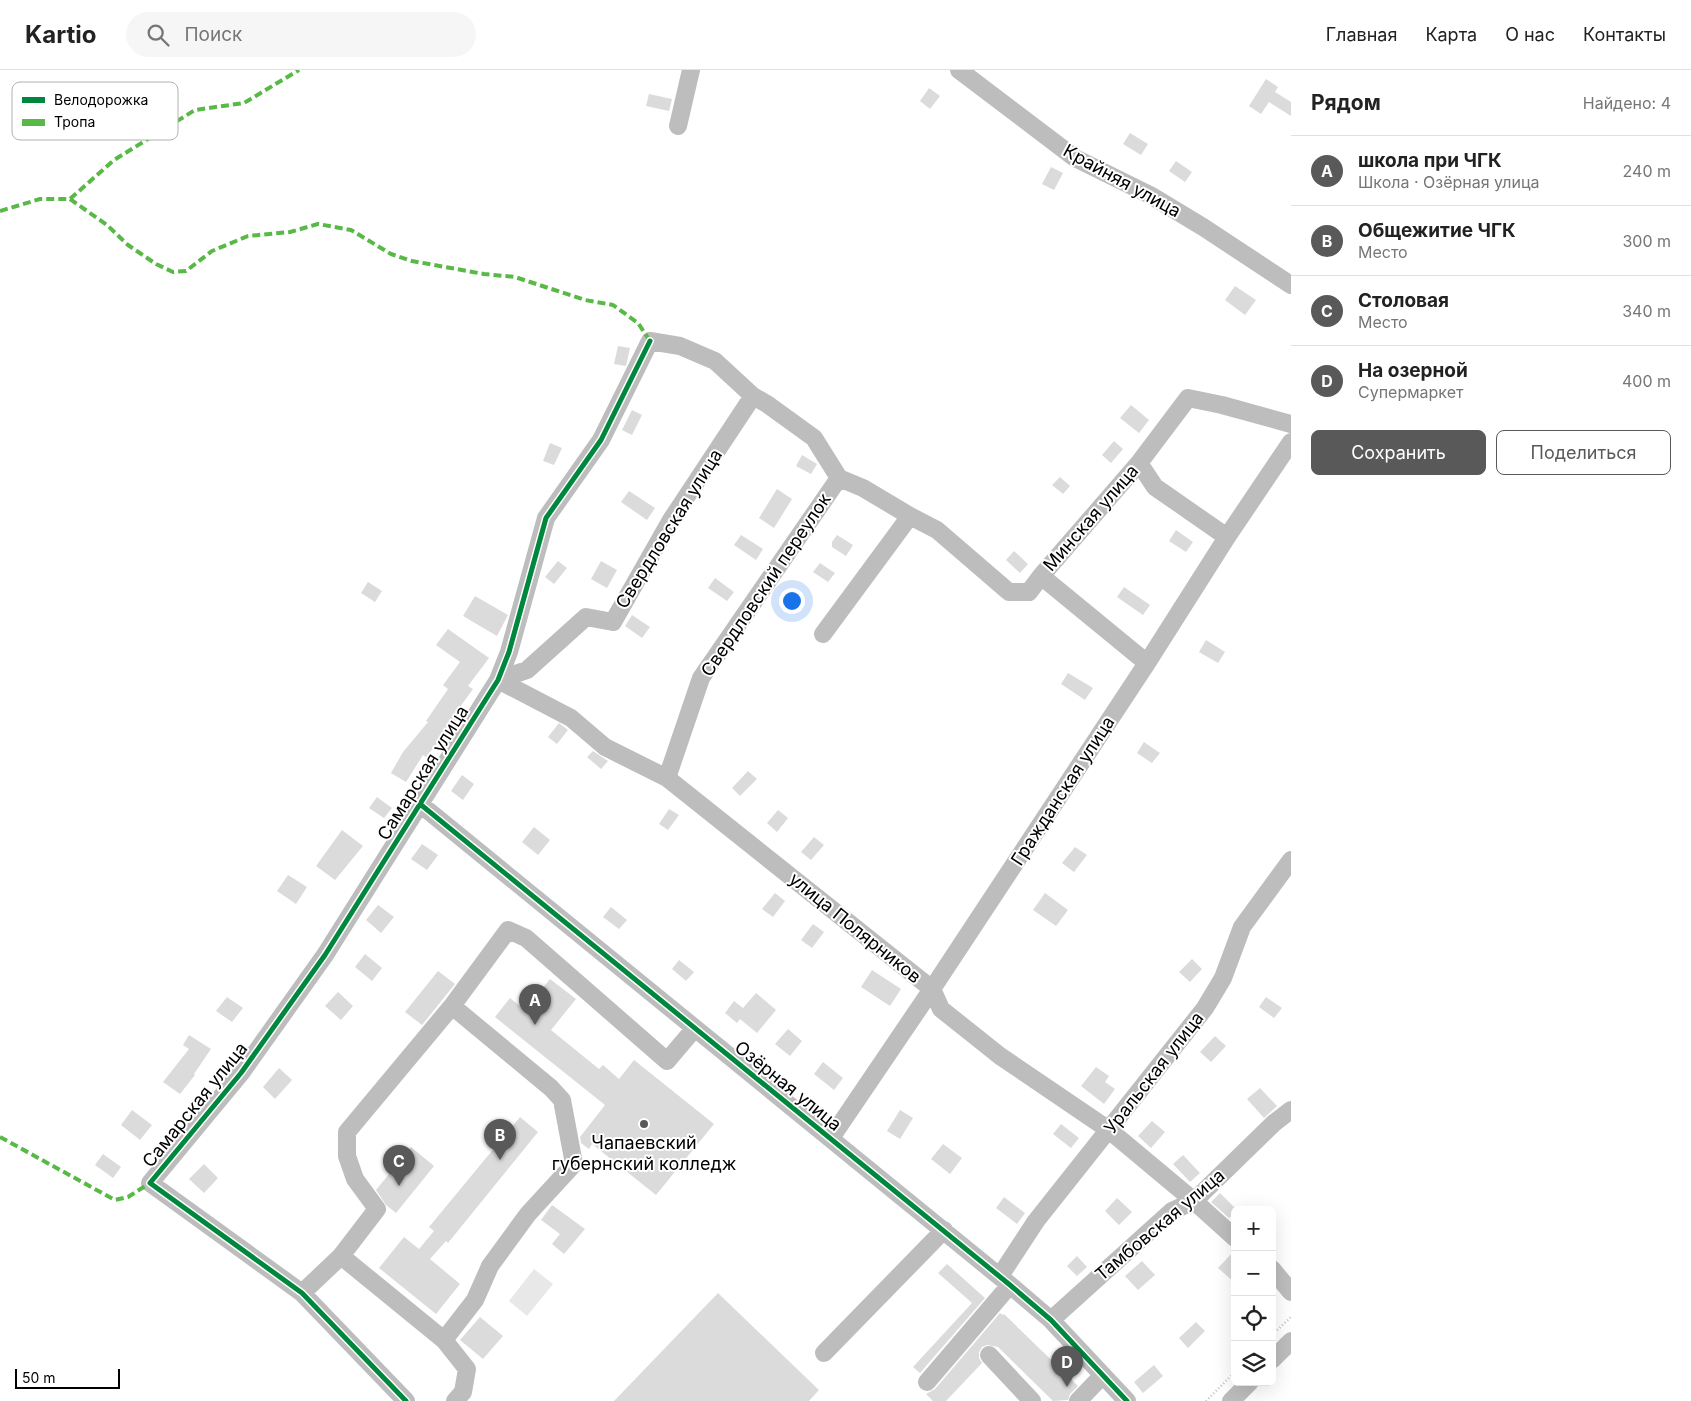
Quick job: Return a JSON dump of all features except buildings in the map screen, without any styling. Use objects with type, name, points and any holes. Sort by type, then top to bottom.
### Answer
[{"type":"street","points":[[678,126],[692,70]]},
{"type":"street","name":"Крайняя улица","points":[[958,70],[981,85],[1075,158],[1150,195],[1203,227],[1291,286]]},
{"type":"street","name":"Самарская улица","points":[[302,1293],[150,1183],[241,1073],[325,955],[498,680],[509,652],[546,518],[601,440],[650,341],[680,346],[714,361],[753,396]]},
{"type":"street","points":[[753,396],[814,438],[839,478],[863,488],[937,530],[1009,592],[1029,592],[1041,576]]},
{"type":"street","name":"Свердловская улица","points":[[498,680],[527,670],[586,617],[613,622],[671,520],[753,396]]},
{"type":"street","name":"Минская улица","points":[[1147,664],[1041,576],[1139,463],[1188,398],[1222,405],[1291,424]]},
{"type":"street","name":"Гражданская улица","points":[[831,1138],[932,990],[1147,664],[1226,537],[1291,442]]},
{"type":"street","points":[[1139,463],[1155,487],[1226,537]]},
{"type":"street","name":"Свердловский переулок","points":[[667,778],[700,678],[839,478]]},
{"type":"street","points":[[823,634],[910,516]]},
{"type":"street","name":"улица Полярников","points":[[498,680],[571,718],[605,747],[667,778],[932,990],[941,1009],[1000,1056],[1109,1130],[1231,1234]]},
{"type":"street","name":"Озёрная улица","points":[[420,804],[1005,1280],[1052,1320],[1127,1401]]},
{"type":"street","name":"Уральская улица","points":[[927,1382],[1005,1280],[1036,1221],[1206,1008],[1223,978],[1242,927],[1291,860]]},
{"type":"street","points":[[406,1401],[302,1293],[341,1256],[377,1209],[355,1179],[347,1156],[347,1132],[452,1006],[508,930],[526,938],[667,1061],[695,1028]]},
{"type":"street","points":[[444,1340],[475,1300],[490,1266],[528,1214],[574,1164],[562,1100],[551,1088],[452,1006]]},
{"type":"street","name":"Тамбовская улица","points":[[1052,1320],[1172,1211],[1194,1201],[1274,1122],[1291,1110]]},
{"type":"street","points":[[824,1353],[944,1230]]},
{"type":"street","points":[[341,1256],[444,1340],[467,1369],[463,1392],[455,1401]]},
{"type":"street","points":[[1276,1274],[1291,1292]]},
{"type":"street","points":[[1276,1356],[1291,1341]]},
{"type":"street","points":[[989,1355],[1032,1401]]},
{"type":"street","points":[[1078,1401],[1103,1375]]},
{"type":"street","points":[[1231,1401],[1246,1386]]},
{"type":"path","points":[[1276,1331],[1291,1317]]},
{"type":"path","points":[[1206,1401],[1231,1376]]},
{"type":"shaded area","points":[[534,1269],[553,1284],[527,1316],[509,1301]]},
{"type":"marked path","points":[[178,120],[195,110],[244,103],[299,70]]},
{"type":"marked path","points":[[0,211],[40,199],[70,199],[114,160],[146,140]]},
{"type":"marked path","points":[[70,199],[107,225],[128,245],[156,264],[173,272],[186,271],[212,251],[248,236],[290,232],[318,224],[351,230],[391,254],[412,261],[484,274],[515,277],[585,300],[613,305],[638,323],[650,341]]},
{"type":"marked path","points":[[0,1137],[115,1200],[128,1197],[150,1183]]},
{"type":"cycle path","points":[[406,1401],[302,1293],[150,1183],[241,1073],[325,955],[498,680],[509,652],[546,518],[601,440],[650,341]]},
{"type":"cycle path","points":[[420,804],[1010,1285],[1051,1320],[1127,1401]]},
{"type":"place","name":"школа при ЧГК","points":[[535,1025]]},
{"type":"place","name":"Чапаевский губернский колледж","points":[[644,1124]]},
{"type":"place","name":"Общежитие ЧГК","points":[[500,1160]]},
{"type":"place","name":"Столовая","points":[[399,1186]]},
{"type":"place","name":"На озерной","points":[[1067,1387]]}]
